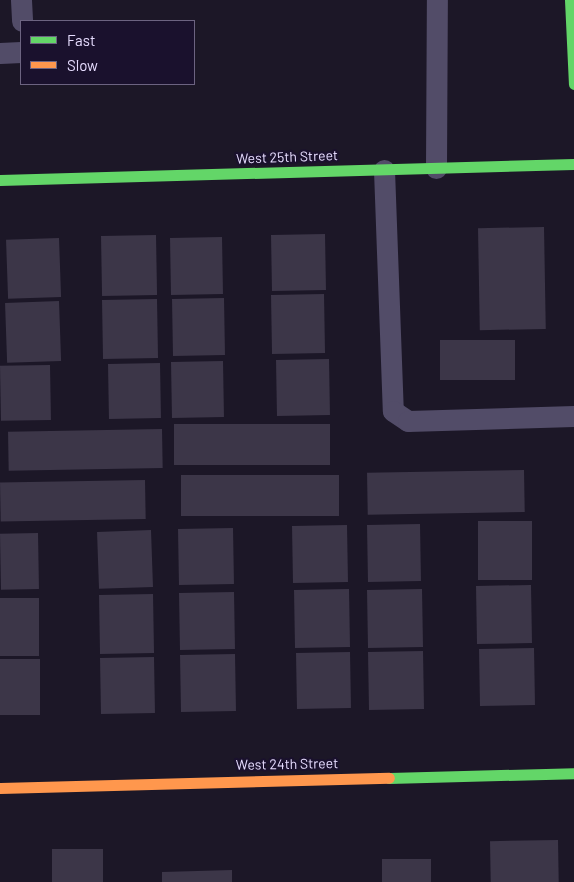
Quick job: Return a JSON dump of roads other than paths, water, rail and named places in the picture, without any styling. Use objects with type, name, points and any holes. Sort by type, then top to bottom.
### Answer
[{"type":"street","points":[[570,0],[574,84]]},
{"type":"street","name":"West 25th Street","points":[[0,180],[574,164]]},
{"type":"street","name":"West 24th Street","points":[[0,788],[268,778],[574,773]]},
{"type":"lane","points":[[21,0],[22,20]]},
{"type":"lane","points":[[436,168],[437,0]]},
{"type":"lane","points":[[0,53],[20,52]]},
{"type":"lane","points":[[384,170],[391,405],[393,411],[408,421],[574,416]]}]
